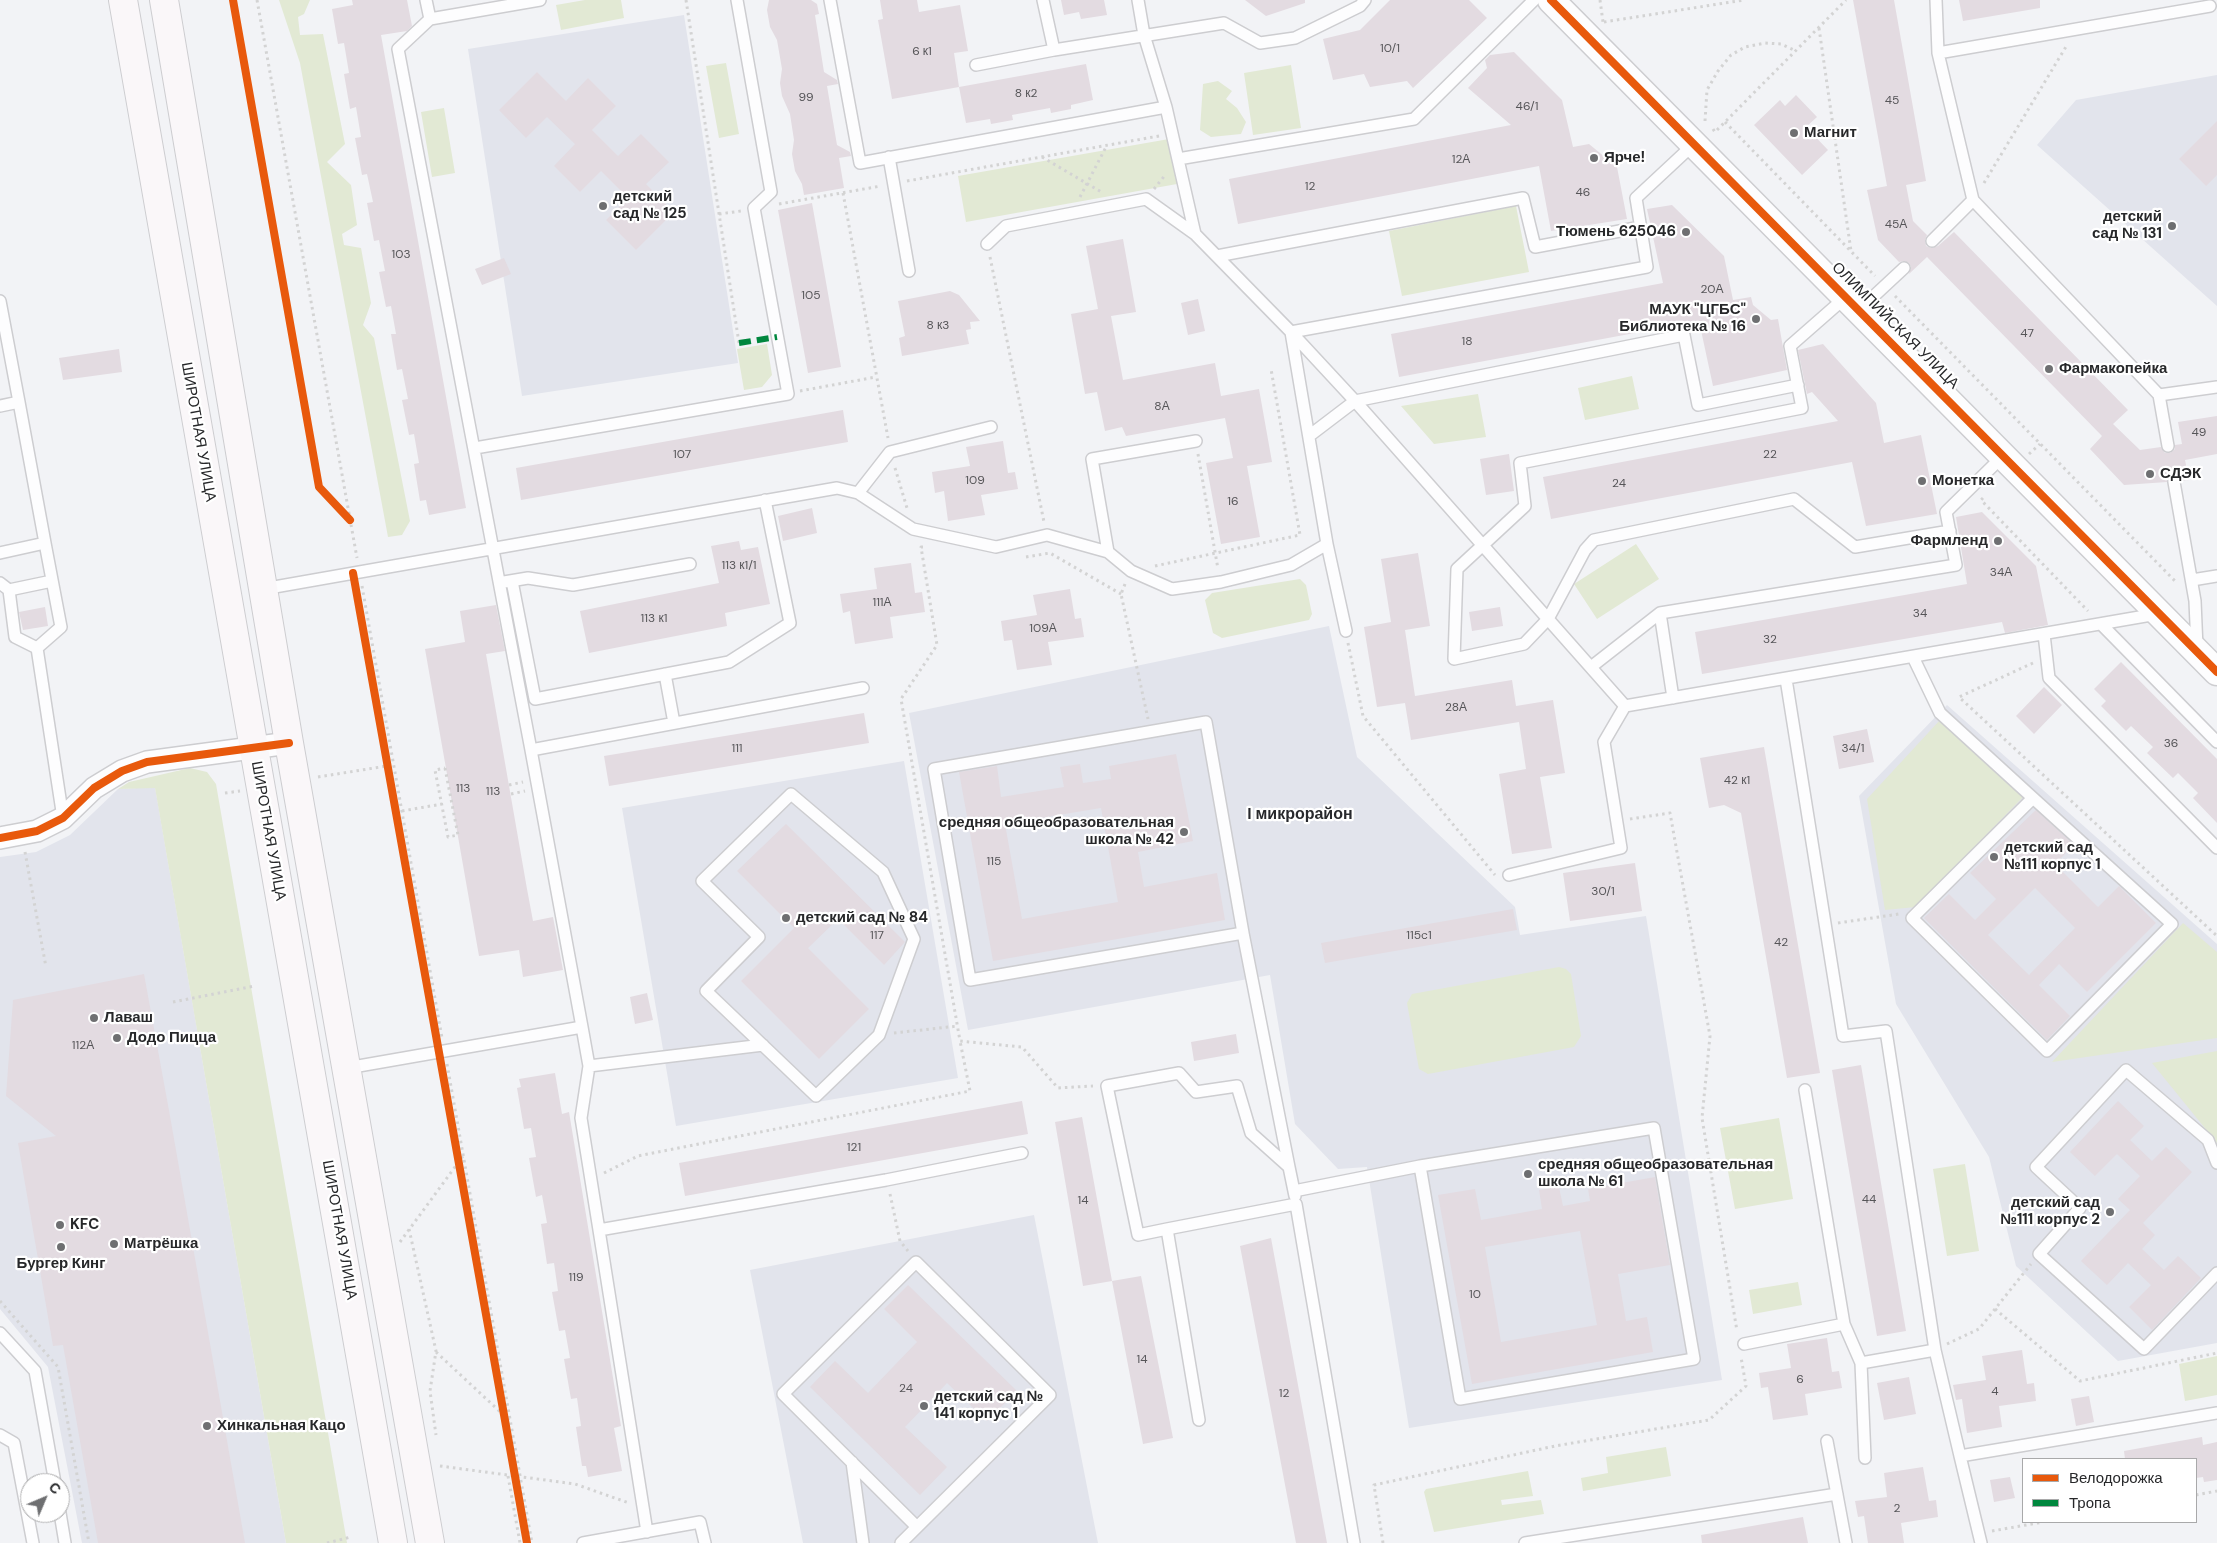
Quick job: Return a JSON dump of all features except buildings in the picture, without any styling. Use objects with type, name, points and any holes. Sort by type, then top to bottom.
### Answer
[{"type":"main road","name":"ШИРОТНАЯ УЛИЦА","points":[[123,0],[393,1543]]},
{"type":"main road","points":[[164,0],[289,743],[430,1543]]},
{"type":"street","name":"ОЛИМПИЙСКАЯ УЛИЦА","points":[[1551,0],[1588,36],[1705,132],[1853,303],[2157,614],[2217,672]]},
{"type":"street","points":[[0,838],[37,831],[63,818],[94,788],[122,771],[147,762],[289,743]]},
{"type":"lane","points":[[426,0],[430,19]]},
{"type":"lane","points":[[540,0],[430,19],[398,49],[582,1027],[588,1066],[581,1118],[647,1532]]},
{"type":"lane","points":[[474,448],[788,394],[754,208],[771,192],[737,0]]},
{"type":"lane","points":[[830,0],[860,163],[1166,107]]},
{"type":"lane","points":[[1043,0],[1054,50]]},
{"type":"lane","points":[[1138,0],[1144,35],[1166,107],[1195,234]]},
{"type":"lane","points":[[976,65],[1054,50],[1224,23],[1260,43],[1295,38],[1360,6],[1365,0]]},
{"type":"lane","points":[[1178,159],[1414,119],[1534,0]]},
{"type":"lane","points":[[1936,0],[1938,53],[1973,200],[2159,395],[2168,446]]},
{"type":"lane","points":[[1938,53],[2210,6]]},
{"type":"lane","points":[[1291,332],[1647,267],[1636,198],[1705,132]]},
{"type":"lane","points":[[889,158],[909,271]]},
{"type":"lane","points":[[1217,256],[1523,198],[1535,247],[1641,228]]},
{"type":"lane","points":[[987,244],[1006,226],[1146,199],[1195,234],[1291,332],[1355,401],[1625,706]]},
{"type":"lane","points":[[1932,241],[1973,200]]},
{"type":"lane","points":[[1904,268],[1884,285],[1853,303],[1790,346],[1802,408],[1520,463],[1525,506],[1457,569],[1454,659],[1524,644],[1548,620],[1585,550],[1594,540],[1794,499],[1855,547],[1950,531]]},
{"type":"lane","points":[[0,301],[61,626],[37,648]]},
{"type":"lane","points":[[1291,332],[1327,544],[1346,631]]},
{"type":"lane","points":[[1309,436],[1355,401],[1684,335],[1698,405],[1798,385]]},
{"type":"lane","points":[[2159,395],[2217,387]]},
{"type":"lane","points":[[0,406],[19,402]]},
{"type":"lane","points":[[858,493],[890,452],[991,427]]},
{"type":"lane","points":[[1108,552],[1092,459],[1196,441]]},
{"type":"lane","points":[[1591,667],[1660,613],[1956,565],[1946,512],[2003,456]]},
{"type":"lane","points":[[2174,482],[2195,601],[2197,652]]},
{"type":"lane","points":[[263,589],[837,488],[858,493],[913,529],[996,547],[1047,535],[1108,552],[1131,571],[1172,589],[1221,582],[1291,565],[1327,544]]},
{"type":"lane","points":[[512,581],[535,699],[729,662],[790,623],[765,500]]},
{"type":"lane","points":[[0,553],[45,543]]},
{"type":"lane","points":[[499,583],[528,578],[573,585],[690,564]]},
{"type":"lane","points":[[2192,580],[2217,576]]},
{"type":"lane","points":[[37,648],[15,637],[4,587],[52,581]]},
{"type":"lane","points":[[1660,613],[1673,698]]},
{"type":"lane","points":[[1625,706],[2157,614]]},
{"type":"lane","points":[[2102,625],[2217,742]]},
{"type":"lane","points":[[2044,634],[2049,678],[2217,848]]},
{"type":"lane","points":[[37,648],[63,818]]},
{"type":"lane","points":[[1913,657],[1940,713],[2172,924],[2047,1051],[1912,918],[2033,798]]},
{"type":"lane","points":[[665,674],[674,723]]},
{"type":"lane","points":[[1786,679],[1843,1036],[1886,1031],[1935,1350],[1979,1538]]},
{"type":"lane","points":[[531,750],[863,688]]},
{"type":"lane","points":[[1509,875],[1621,848],[1604,742],[1625,706]]},
{"type":"lane","points":[[1243,933],[970,980],[934,769],[1206,722],[1243,933],[1294,1191],[1354,1543]]},
{"type":"lane","points":[[791,794],[883,872],[914,939],[879,1034],[816,1096],[706,991],[759,937],[702,881],[791,794]]},
{"type":"lane","points":[[347,1068],[442,1053],[582,1027]]},
{"type":"lane","points":[[588,1066],[763,1045]]},
{"type":"lane","points":[[2217,1163],[2208,1140],[2126,1070],[2036,1168],[2080,1208],[2039,1254],[2144,1349],[2217,1273]]},
{"type":"lane","points":[[1289,1167],[1251,1133],[1237,1086],[1196,1092],[1179,1073],[1107,1086],[1138,1236],[1296,1204]]},
{"type":"lane","points":[[1805,1090],[1844,1324],[1861,1363],[1865,1458]]},
{"type":"lane","points":[[1294,1191],[1420,1166],[1654,1128],[1694,1359],[1460,1399],[1420,1166]]},
{"type":"lane","points":[[599,1230],[886,1180],[1022,1152]]},
{"type":"lane","points":[[1167,1229],[1199,1420]]},
{"type":"lane","points":[[901,1543],[1050,1395],[916,1262],[784,1394],[916,1527]]},
{"type":"lane","points":[[1741,1344],[1844,1324]]},
{"type":"lane","points":[[0,1333],[34,1371],[53,1473]]},
{"type":"lane","points":[[1861,1363],[1935,1350]]},
{"type":"lane","points":[[1960,1456],[2217,1412]]},
{"type":"lane","points":[[0,1435],[14,1443],[33,1543]]},
{"type":"lane","points":[[1827,1441],[1846,1543]]},
{"type":"lane","points":[[852,1462],[863,1543]]},
{"type":"lane","points":[[1525,1543],[1837,1494]]},
{"type":"lane","points":[[583,1543],[700,1522],[705,1543]]},
{"type":"lane","points":[[62,1523],[66,1543]]},
{"type":"path","points":[[257,0],[350,520],[356,572],[442,1053],[463,1155],[511,1422],[520,1543]]},
{"type":"path","points":[[686,0],[739,343]]},
{"type":"path","points":[[1588,36],[1604,22],[1744,0]]},
{"type":"path","points":[[1796,51],[1781,44],[1765,43],[1745,47],[1731,56],[1718,71],[1707,90],[1705,132],[1725,122],[1796,51],[1846,0]]},
{"type":"path","points":[[1819,27],[1851,251]]},
{"type":"path","points":[[1973,200],[2077,29]]},
{"type":"path","points":[[1725,122],[2195,601]]},
{"type":"path","points":[[720,214],[1172,134]]},
{"type":"path","points":[[1072,213],[1106,146]]},
{"type":"path","points":[[1042,157],[1118,203]]},
{"type":"path","points":[[1146,199],[1178,159]]},
{"type":"path","points":[[843,193],[890,452],[913,529],[921,547],[937,645],[901,699]]},
{"type":"path","points":[[987,244],[1047,535]]},
{"type":"path","points":[[1150,732],[1120,594],[1131,571],[1300,535],[1271,369]]},
{"type":"path","points":[[788,394],[876,377]]},
{"type":"path","points":[[1196,441],[1221,582]]},
{"type":"path","points":[[1988,493],[1981,500],[2102,625]]},
{"type":"path","points":[[337,507],[350,520]]},
{"type":"path","points":[[921,547],[931,548]]},
{"type":"path","points":[[1024,557],[1050,553],[1120,594]]},
{"type":"path","points":[[1346,631],[1363,716],[1497,877],[1509,875]]},
{"type":"path","points":[[2046,657],[1959,697],[2217,936]]},
{"type":"path","points":[[309,778],[391,765]]},
{"type":"path","points":[[391,765],[402,812],[442,1053],[458,1163],[502,1414],[527,1543]]},
{"type":"path","points":[[445,768],[458,835],[448,837],[442,804],[435,770],[445,768]]},
{"type":"path","points":[[509,785],[519,783]]},
{"type":"path","points":[[511,794],[520,792]]},
{"type":"path","points":[[402,812],[442,804]]},
{"type":"path","points":[[1383,1543],[1374,1485],[1555,1446],[1709,1420],[1746,1386],[1741,1344],[1702,1118],[1710,1036],[1670,813],[1616,821]]},
{"type":"path","points":[[21,834],[46,967]]},
{"type":"path","points":[[1825,925],[1920,911]]},
{"type":"path","points":[[173,1002],[255,986]]},
{"type":"path","points":[[879,1034],[958,1026]]},
{"type":"path","points":[[590,1179],[638,1156],[970,1091],[960,1041]]},
{"type":"path","points":[[382,1267],[463,1155]]},
{"type":"path","points":[[886,1180],[900,1241],[916,1262]]},
{"type":"path","points":[[409,1230],[436,1351],[430,1391],[436,1438]]},
{"type":"path","points":[[1935,1350],[1979,1329],[2039,1254]]},
{"type":"path","points":[[1995,1309],[2080,1382],[2217,1353]]},
{"type":"path","points":[[436,1351],[511,1422]]},
{"type":"path","points":[[439,1457],[440,1466],[575,1484],[643,1508]]},
{"type":"path","points":[[514,1476],[532,1543]]},
{"type":"path","points":[[2197,1495],[2217,1491]]},
{"type":"path","points":[[1979,1538],[2039,1523]]},
{"type":"path","points":[[327,1543],[351,1537]]},
{"type":"shaded area","name":"детский сад № 125","points":[[684,15],[738,363],[522,396],[468,49]]},
{"type":"shaded area","name":"детский сад № 131","points":[[2217,75],[2217,306],[2037,145],[2076,100]]},
{"type":"shaded area","points":[[1329,626],[1357,757],[1515,907],[1520,935],[1646,916],[1722,1380],[1409,1428],[1367,1167],[1338,1169],[1295,1124],[1270,975],[968,1030],[909,713]]},
{"type":"shaded area","points":[[1947,705],[2217,944],[2217,1343],[2118,1361],[2016,1266],[1989,1157],[1896,1004],[1859,796]]},
{"type":"shaded area","name":"детский сад № 84","points":[[904,761],[958,1078],[676,1126],[622,808]]},
{"type":"shaded area","points":[[155,787],[286,1543],[82,1543],[48,1367],[0,1309],[0,857],[36,852],[70,835],[118,789]]},
{"type":"shaded area","name":"детский сад № 141 корпус 1","points":[[1034,1215],[1098,1543],[803,1543],[750,1270]]},
{"type":"green space","points":[[279,0],[310,0],[304,14],[298,17],[300,35],[323,34],[345,144],[327,162],[351,185],[357,225],[342,234],[344,245],[361,248],[371,303],[363,325],[374,338],[410,521],[402,535],[388,537],[300,63]]},
{"type":"green space","points":[[585,0],[621,0],[624,18],[561,30],[556,5]]},
{"type":"green space","points":[[726,63],[739,134],[719,138],[706,66]]},
{"type":"green space","points":[[1291,65],[1301,128],[1253,135],[1244,73]]},
{"type":"green space","points":[[1218,81],[1232,91],[1226,99],[1237,108],[1246,122],[1241,134],[1211,137],[1200,130],[1203,84]]},
{"type":"green space","points":[[444,108],[455,173],[432,177],[421,112]]},
{"type":"green space","points":[[1169,139],[1177,184],[966,222],[958,176]]},
{"type":"green space","points":[[1516,206],[1529,272],[1402,296],[1389,231]]},
{"type":"green space","points":[[767,344],[772,375],[762,387],[744,390],[737,349]]},
{"type":"green space","points":[[1632,376],[1639,409],[1585,420],[1578,388]]},
{"type":"green space","points":[[1478,394],[1486,437],[1434,444],[1401,406]]},
{"type":"green space","points":[[1636,544],[1659,579],[1597,619],[1574,584]]},
{"type":"green space","points":[[1300,579],[1306,585],[1312,614],[1309,620],[1222,638],[1213,633],[1205,600],[1212,593]]},
{"type":"green space","points":[[1940,720],[2024,796],[1916,907],[1885,910],[1867,799]]},
{"type":"green space","points":[[190,768],[207,772],[216,784],[347,1543],[286,1543],[155,788],[118,789],[129,782]]},
{"type":"green space","points":[[2183,923],[2217,952],[2217,1038],[2052,1062]]},
{"type":"green space","points":[[1559,967],[1566,969],[1571,974],[1581,1036],[1574,1047],[1428,1074],[1419,1069],[1407,1003],[1412,994]]},
{"type":"green space","points":[[2217,1051],[2217,1143],[2152,1063]]},
{"type":"green space","points":[[1779,1118],[1793,1199],[1735,1209],[1720,1128]]},
{"type":"green space","points":[[1965,1164],[1979,1251],[1947,1256],[1933,1169]]},
{"type":"green space","points":[[1798,1282],[1802,1305],[1753,1314],[1749,1290]]},
{"type":"green space","points":[[2217,1356],[2217,1395],[2185,1401],[2179,1364]]},
{"type":"green space","points":[[1666,1447],[1671,1476],[1583,1491],[1581,1478],[1608,1473],[1606,1457]]},
{"type":"green space","points":[[1528,1471],[1533,1496],[1501,1500],[1502,1505],[1541,1500],[1544,1514],[1434,1532],[1424,1492],[1426,1489]]},
{"type":"marked path","points":[[739,343],[777,337]]},
{"type":"cycle path","points":[[233,0],[319,487],[350,520]]},
{"type":"cycle path","points":[[1551,0],[2217,672]]},
{"type":"cycle path","points":[[353,573],[527,1543]]},
{"type":"cycle path","points":[[0,838],[37,831],[63,818],[94,788],[122,771],[147,762],[289,743]]},
{"type":"place","name":"Магнит","points":[[1794,133]]},
{"type":"place","name":"Ярче!","points":[[1594,158]]},
{"type":"place","name":"детский сад № 125","points":[[603,206]]},
{"type":"place","name":"детский сад № 131","points":[[2172,226]]},
{"type":"place","name":"Тюмень 625046","points":[[1686,232]]},
{"type":"place","name":"МАУК \"ЦГБС\" Библиотека № 16","points":[[1756,319]]},
{"type":"place","name":"Фармакопейка","points":[[2049,369]]},
{"type":"place","name":"СДЭК","points":[[2150,474]]},
{"type":"place","name":"Монетка","points":[[1922,481]]},
{"type":"place","name":"Фармленд","points":[[1998,541]]},
{"type":"place","name":"средняя общеобразовательная школа № 42","points":[[1184,832]]},
{"type":"place","name":"детский сад №111 корпус 1","points":[[1994,857]]},
{"type":"place","name":"детский сад № 84","points":[[786,918]]},
{"type":"place","name":"Лаваш","points":[[94,1018]]},
{"type":"place","name":"Додо Пицца","points":[[117,1038]]},
{"type":"place","name":"средняя общеобразовательная школа № 61","points":[[1528,1174]]},
{"type":"place","name":"детский сад №111 корпус 2","points":[[2110,1212]]},
{"type":"place","name":"KFC","points":[[60,1225]]},
{"type":"place","name":"Матрёшка","points":[[114,1244]]},
{"type":"place","name":"Бургер Кинг","points":[[61,1247]]},
{"type":"place","name":"детский сад № 141 корпус 1","points":[[924,1406]]},
{"type":"place","name":"Хинкальная Кацо","points":[[207,1426]]},
{"type":"district","name":"I микрорайон","points":[[1300,815]]}]
